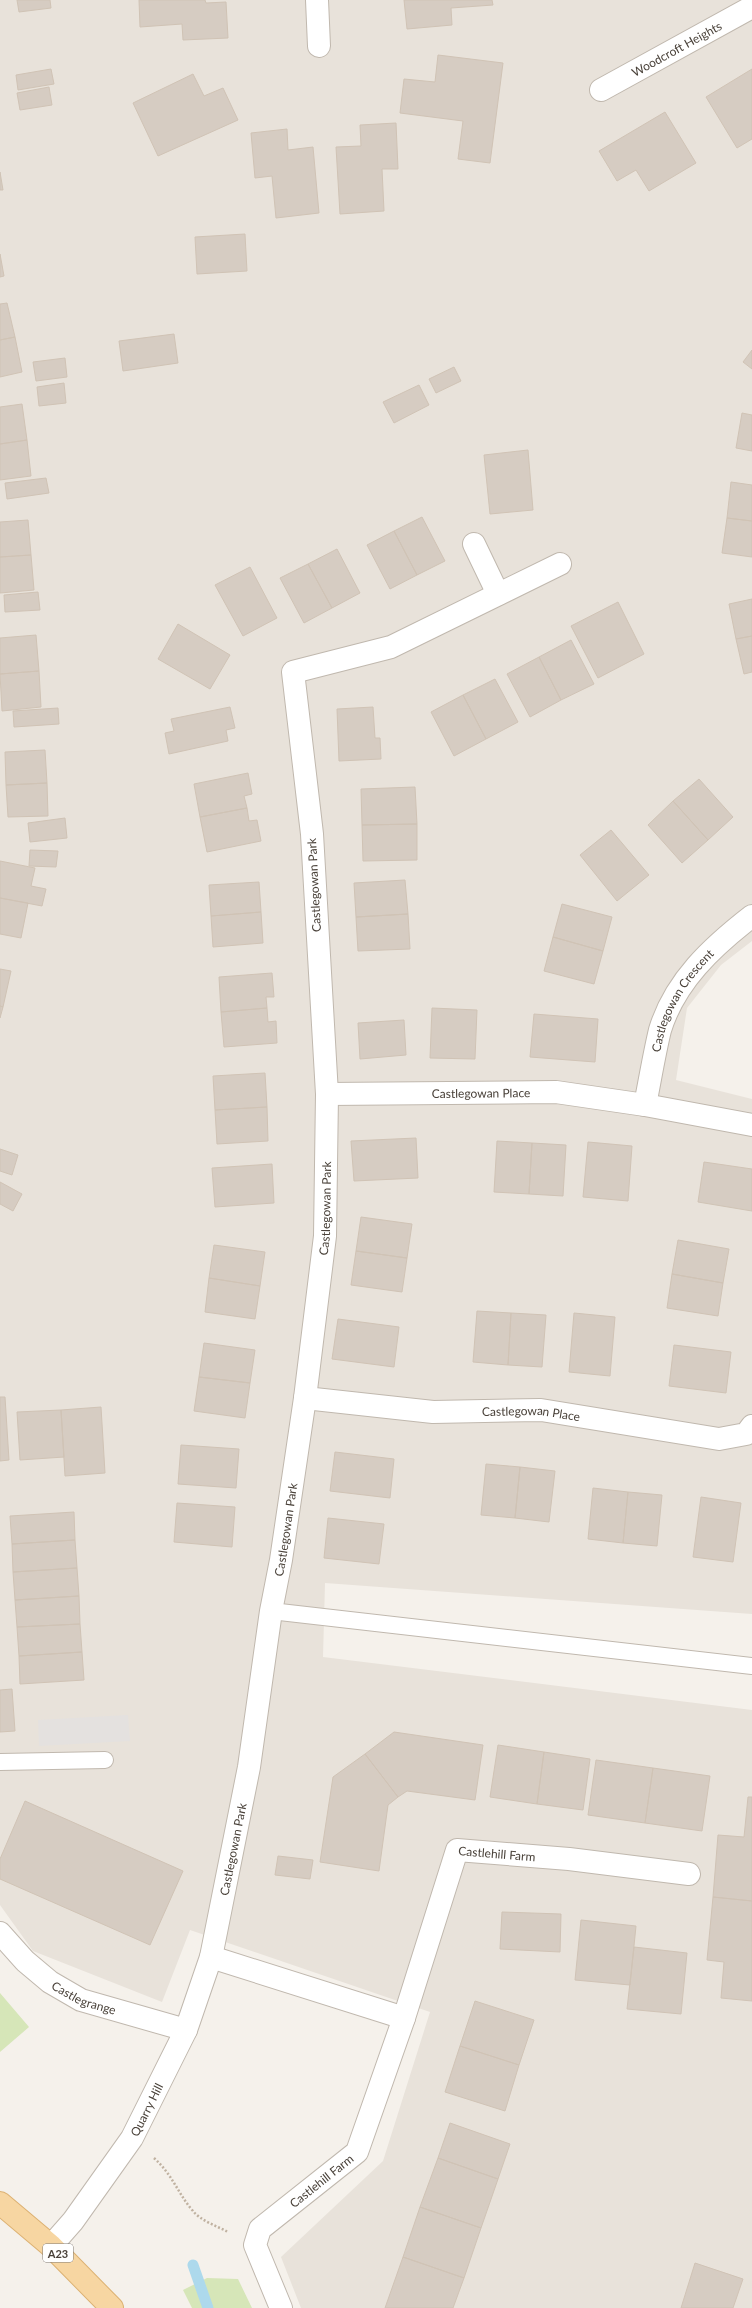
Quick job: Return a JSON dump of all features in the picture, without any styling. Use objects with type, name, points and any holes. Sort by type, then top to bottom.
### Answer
[{"type":"main road","name":"A23","points":[[0,2202],[51,2246],[112,2308]]},
{"type":"street","points":[[317,0],[319,46]]},
{"type":"street","name":"Woodcroft Heights","points":[[601,90],[752,7]]},
{"type":"street","points":[[474,544],[498,594]]},
{"type":"street","name":"Castlegowan Park","points":[[211,1957],[250,1767],[271,1612],[281,1560],[305,1398],[325,1236],[327,1094],[312,834],[293,672],[391,647],[560,564]]},
{"type":"street","name":"Castlegowan Crescent","points":[[645,1105],[661,1030],[674,996],[695,966],[728,934],[752,916]]},
{"type":"street","name":"Castlegowan Place","points":[[327,1094],[556,1092],[645,1105],[752,1125]]},
{"type":"street","name":"Castlegowan Place","points":[[305,1398],[433,1412],[541,1410],[719,1439],[746,1434],[752,1426]]},
{"type":"street","name":"Castlehill Farm","points":[[255,2245],[260,2229],[357,2152],[404,2018],[457,1850],[569,1859],[689,1874]]},
{"type":"street","name":"Castlegrange","points":[[0,1933],[30,1965],[50,1982],[81,2000],[186,2030]]},
{"type":"street","points":[[211,1957],[404,2018]]},
{"type":"street","name":"Quarry Hill","points":[[51,2246],[73,2221],[132,2138],[186,2030],[211,1957]]},
{"type":"street","points":[[255,2245],[281,2308]]},
{"type":"lane","points":[[271,1612],[752,1666]]},
{"type":"lane","points":[[0,1762],[106,1760]]},
{"type":"path","points":[[132,2138],[167,2170],[196,2214],[255,2245]]},
{"type":"shaded area","points":[[0,0],[752,0],[752,941],[721,965],[687,1008],[676,1080],[752,1099],[752,1614],[325,1583],[323,1657],[752,1710],[752,2308],[301,2308],[281,2257],[383,2161],[430,2012],[190,1930],[162,2002],[33,1951],[0,1905]]},
{"type":"shaded area","points":[[128,1715],[130,1741],[39,1746],[38,1720]]},
{"type":"green space","points":[[0,1993],[29,2027],[0,2052]]},
{"type":"green space","points":[[207,2278],[238,2279],[252,2308],[192,2308],[183,2290]]},
{"type":"building","points":[[17,0],[50,0],[51,8],[19,12]]},
{"type":"building","points":[[139,0],[205,0],[206,3],[226,2],[228,38],[183,40],[182,24],[140,27]]},
{"type":"building","points":[[404,0],[492,0],[493,5],[451,8],[452,25],[407,29]]},
{"type":"building","points":[[438,55],[503,63],[490,163],[458,159],[463,121],[400,113],[404,79],[435,82]]},
{"type":"building","points":[[51,69],[54,84],[18,90],[16,75]]},
{"type":"building","points":[[752,69],[752,139],[737,148],[706,97]]},
{"type":"building","points":[[193,74],[204,96],[223,88],[238,120],[158,156],[133,103]]},
{"type":"building","points":[[49,87],[52,105],[20,110],[17,93]]},
{"type":"building","points":[[665,112],[696,163],[649,191],[636,170],[617,181],[599,151]]},
{"type":"building","points":[[396,123],[398,169],[382,169],[384,211],[340,214],[336,147],[361,146],[360,125]]},
{"type":"building","points":[[287,129],[288,150],[313,147],[319,213],[276,218],[272,176],[255,178],[251,133]]},
{"type":"building","points":[[0,172],[3,190],[0,190]]},
{"type":"building","points":[[245,234],[247,271],[197,274],[195,237]]},
{"type":"building","points":[[0,254],[4,276],[0,277]]},
{"type":"building","points":[[7,303],[15,337],[0,340],[0,304]]},
{"type":"building","points":[[174,334],[178,363],[123,371],[119,341]]},
{"type":"building","points":[[15,337],[22,372],[0,377],[0,340]]},
{"type":"building","points":[[752,350],[752,369],[743,362]]},
{"type":"building","points":[[65,358],[67,377],[36,381],[33,362]]},
{"type":"building","points":[[454,367],[461,381],[436,393],[429,379]]},
{"type":"building","points":[[64,383],[66,403],[39,406],[37,387]]},
{"type":"building","points":[[419,385],[429,405],[394,423],[383,402]]},
{"type":"building","points":[[22,404],[27,440],[0,444],[0,407]]},
{"type":"building","points":[[742,413],[752,415],[752,451],[736,448]]},
{"type":"building","points":[[27,440],[31,476],[0,480],[0,444]]},
{"type":"building","points":[[528,450],[533,510],[490,514],[484,455]]},
{"type":"building","points":[[46,478],[49,493],[7,499],[5,483]]},
{"type":"building","points":[[731,482],[752,485],[752,521],[727,518]]},
{"type":"building","points":[[422,517],[445,561],[417,575],[394,531]]},
{"type":"building","points":[[727,518],[752,521],[752,557],[722,553]]},
{"type":"building","points":[[28,520],[31,555],[0,557],[0,522]]},
{"type":"building","points":[[394,531],[417,575],[390,589],[367,545]]},
{"type":"building","points":[[337,549],[360,593],[332,608],[308,564]]},
{"type":"building","points":[[31,555],[34,590],[0,593],[0,557]]},
{"type":"building","points":[[308,564],[332,608],[304,623],[280,578]]},
{"type":"building","points":[[250,567],[277,618],[243,636],[215,585]]},
{"type":"building","points":[[38,592],[40,610],[5,612],[4,595]]},
{"type":"building","points":[[752,599],[752,636],[736,639],[729,604]]},
{"type":"building","points":[[618,602],[644,654],[598,678],[571,626]]},
{"type":"building","points":[[178,624],[230,655],[210,689],[158,659]]},
{"type":"building","points":[[36,635],[39,671],[0,674],[0,638]]},
{"type":"building","points":[[752,636],[752,672],[744,674],[736,639]]},
{"type":"building","points":[[571,640],[594,684],[561,700],[539,657]]},
{"type":"building","points":[[539,657],[561,700],[530,717],[507,674]]},
{"type":"building","points":[[39,671],[41,707],[2,711],[0,674]]},
{"type":"building","points":[[495,679],[518,722],[486,739],[463,695]]},
{"type":"building","points":[[463,695],[486,739],[454,756],[431,712]]},
{"type":"building","points":[[230,707],[235,728],[226,730],[228,741],[169,754],[165,733],[174,731],[171,719]]},
{"type":"building","points":[[373,707],[375,738],[380,738],[381,759],[339,761],[337,709]]},
{"type":"building","points":[[58,708],[59,724],[14,727],[13,711]]},
{"type":"building","points":[[45,750],[47,783],[6,785],[5,752]]},
{"type":"building","points":[[248,773],[252,794],[244,796],[247,808],[200,817],[194,784]]},
{"type":"building","points":[[699,779],[733,817],[708,840],[673,801]]},
{"type":"building","points":[[47,783],[48,816],[8,817],[6,785]]},
{"type":"building","points":[[415,787],[417,824],[362,825],[361,789]]},
{"type":"building","points":[[673,801],[708,840],[682,863],[648,825]]},
{"type":"building","points":[[247,808],[249,821],[257,820],[261,841],[207,852],[200,817]]},
{"type":"building","points":[[65,818],[67,838],[30,842],[28,823]]},
{"type":"building","points":[[417,824],[417,860],[363,861],[362,825]]},
{"type":"building","points":[[611,830],[649,875],[617,901],[580,855]]},
{"type":"building","points":[[30,850],[58,851],[56,867],[29,866]]},
{"type":"building","points":[[0,861],[35,868],[31,886],[46,889],[42,906],[0,898]]},
{"type":"building","points":[[405,880],[408,914],[356,917],[354,883]]},
{"type":"building","points":[[259,882],[261,912],[211,916],[209,885]]},
{"type":"building","points":[[0,898],[28,903],[21,938],[0,934]]},
{"type":"building","points":[[562,904],[612,917],[603,951],[553,937]]},
{"type":"building","points":[[261,912],[263,943],[213,947],[211,916]]},
{"type":"building","points":[[408,914],[410,949],[358,951],[356,917]]},
{"type":"building","points":[[553,937],[603,951],[594,984],[544,971]]},
{"type":"building","points":[[0,969],[11,971],[3,1007],[0,1006]]},
{"type":"building","points":[[272,973],[274,997],[266,997],[267,1008],[221,1012],[219,977]]},
{"type":"building","points":[[0,1006],[3,1007],[0,1018]]},
{"type":"building","points":[[267,1008],[268,1022],[276,1021],[277,1043],[224,1047],[221,1012]]},
{"type":"building","points":[[432,1008],[477,1010],[475,1059],[430,1058]]},
{"type":"building","points":[[534,1014],[598,1019],[595,1062],[530,1057]]},
{"type":"building","points":[[404,1020],[406,1055],[360,1059],[358,1023]]},
{"type":"building","points":[[265,1073],[267,1107],[215,1110],[213,1076]]},
{"type":"building","points":[[267,1107],[268,1141],[217,1144],[215,1110]]},
{"type":"building","points":[[416,1138],[418,1178],[354,1181],[351,1141]]},
{"type":"building","points":[[497,1141],[532,1143],[529,1194],[494,1192]]},
{"type":"building","points":[[588,1142],[632,1146],[628,1201],[583,1197]]},
{"type":"building","points":[[532,1143],[566,1145],[563,1196],[529,1194]]},
{"type":"building","points":[[0,1149],[18,1155],[12,1175],[0,1171]]},
{"type":"building","points":[[704,1162],[752,1169],[752,1211],[698,1202]]},
{"type":"building","points":[[272,1164],[274,1203],[215,1207],[212,1168]]},
{"type":"building","points":[[0,1182],[22,1194],[13,1211],[0,1204]]},
{"type":"building","points":[[361,1217],[412,1224],[407,1258],[356,1251]]},
{"type":"building","points":[[678,1240],[729,1249],[723,1283],[672,1274]]},
{"type":"building","points":[[214,1245],[265,1252],[260,1286],[209,1278]]},
{"type":"building","points":[[356,1251],[407,1258],[402,1292],[351,1285]]},
{"type":"building","points":[[672,1274],[723,1283],[718,1316],[667,1308]]},
{"type":"building","points":[[209,1278],[260,1286],[255,1319],[205,1312]]},
{"type":"building","points":[[477,1311],[511,1313],[508,1365],[473,1362]]},
{"type":"building","points":[[511,1313],[546,1315],[542,1367],[508,1365]]},
{"type":"building","points":[[574,1313],[615,1317],[610,1376],[569,1372]]},
{"type":"building","points":[[338,1319],[399,1327],[394,1367],[332,1359]]},
{"type":"building","points":[[204,1343],[255,1350],[250,1383],[199,1377]]},
{"type":"building","points":[[674,1345],[731,1352],[726,1393],[669,1386]]},
{"type":"building","points":[[199,1377],[250,1383],[245,1418],[194,1411]]},
{"type":"building","points":[[0,1397],[5,1397],[9,1460],[0,1461]]},
{"type":"building","points":[[101,1407],[105,1473],[65,1476],[61,1410]]},
{"type":"building","points":[[61,1410],[64,1457],[20,1460],[17,1412]]},
{"type":"building","points":[[181,1445],[239,1449],[236,1488],[178,1484]]},
{"type":"building","points":[[335,1452],[394,1459],[390,1498],[330,1491]]},
{"type":"building","points":[[486,1464],[520,1467],[515,1518],[481,1515]]},
{"type":"building","points":[[520,1467],[555,1471],[549,1522],[515,1518]]},
{"type":"building","points":[[593,1488],[628,1492],[623,1543],[588,1539]]},
{"type":"building","points":[[628,1492],[662,1495],[657,1546],[623,1543]]},
{"type":"building","points":[[701,1497],[741,1503],[733,1562],[693,1557]]},
{"type":"building","points":[[177,1503],[235,1507],[232,1547],[174,1542]]},
{"type":"building","points":[[74,1512],[75,1540],[12,1544],[10,1516]]},
{"type":"building","points":[[328,1518],[384,1524],[379,1564],[324,1558]]},
{"type":"building","points":[[75,1540],[77,1568],[13,1572],[12,1544]]},
{"type":"building","points":[[77,1568],[79,1596],[15,1600],[13,1572]]},
{"type":"building","points":[[79,1596],[80,1624],[17,1627],[15,1600]]},
{"type":"building","points":[[80,1624],[82,1652],[19,1656],[17,1627]]},
{"type":"building","points":[[82,1652],[84,1680],[20,1684],[19,1656]]},
{"type":"building","points":[[12,1689],[15,1731],[0,1732],[0,1690]]},
{"type":"building","points":[[394,1732],[483,1745],[475,1800],[407,1791],[398,1797],[365,1754]]},
{"type":"building","points":[[498,1745],[544,1752],[537,1804],[490,1797]]},
{"type":"building","points":[[544,1752],[590,1759],[583,1810],[537,1804]]},
{"type":"building","points":[[365,1754],[398,1797],[388,1805],[379,1871],[320,1862],[333,1777]]},
{"type":"building","points":[[596,1760],[653,1768],[645,1823],[588,1815]]},
{"type":"building","points":[[653,1768],[710,1776],[702,1831],[645,1823]]},
{"type":"building","points":[[748,1797],[752,1797],[752,1901],[713,1897],[718,1835],[744,1837]]},
{"type":"building","points":[[25,1801],[183,1871],[150,1945],[0,1879],[0,1859]]},
{"type":"building","points":[[278,1856],[313,1860],[310,1879],[275,1875]]},
{"type":"building","points":[[713,1897],[752,1901],[752,2001],[721,1998],[724,1962],[707,1960]]},
{"type":"building","points":[[502,1912],[561,1914],[560,1952],[500,1949]]},
{"type":"building","points":[[581,1920],[636,1926],[630,1985],[575,1980]]},
{"type":"building","points":[[634,1947],[687,1953],[681,2014],[627,2009]]},
{"type":"building","points":[[475,2001],[534,2020],[519,2065],[460,2046]]},
{"type":"building","points":[[460,2046],[519,2065],[505,2111],[445,2092]]},
{"type":"building","points":[[450,2123],[510,2144],[498,2179],[438,2158]]},
{"type":"building","points":[[438,2158],[498,2179],[481,2228],[420,2207]]},
{"type":"building","points":[[420,2207],[481,2228],[464,2278],[403,2257]]},
{"type":"building","points":[[403,2257],[464,2278],[453,2308],[385,2308]]},
{"type":"building","points":[[695,2263],[743,2279],[733,2308],[681,2308]]},
{"type":"waterway","points":[[193,2265],[208,2308]]}]
